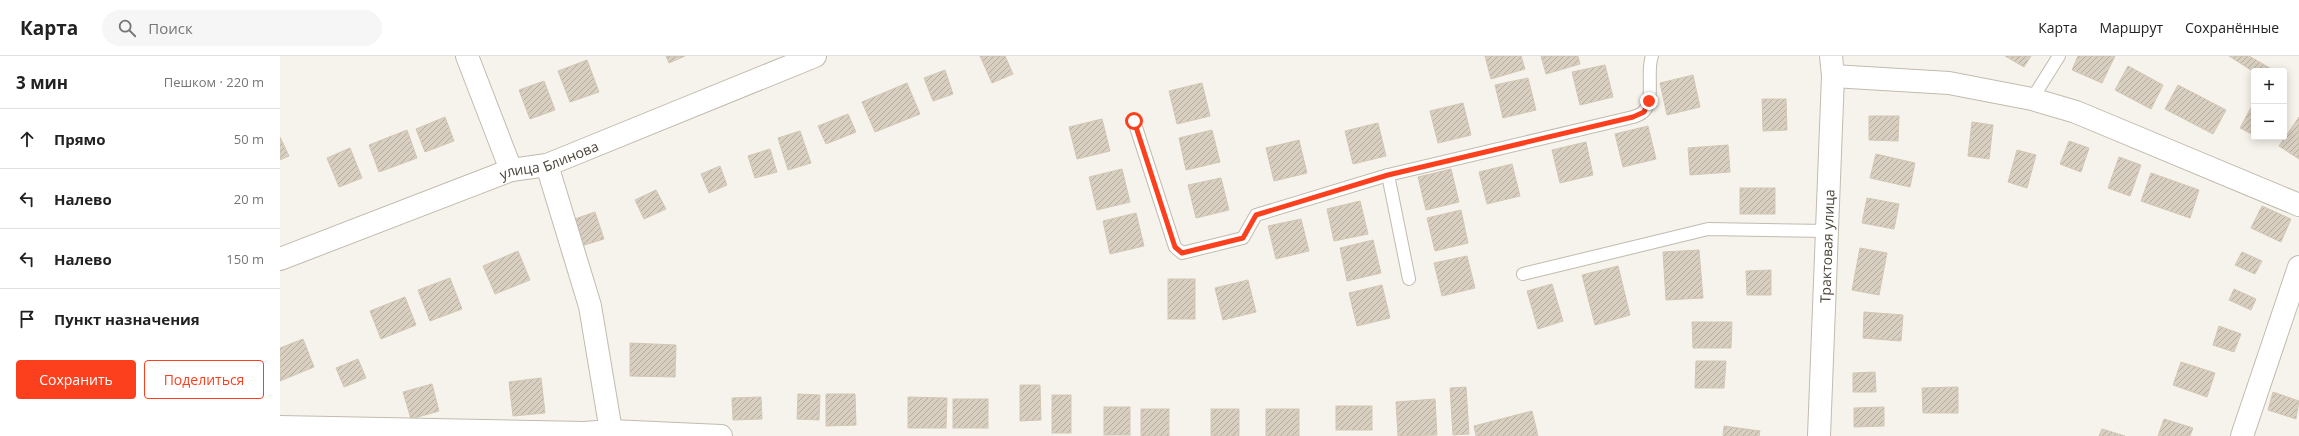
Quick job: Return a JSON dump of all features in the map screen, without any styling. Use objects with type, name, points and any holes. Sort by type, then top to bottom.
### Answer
[{"type":"street","points":[[467,56],[511,170]]},
{"type":"street","name":"улица Блинова","points":[[280,259],[511,170],[547,165],[815,56]]},
{"type":"street","points":[[1832,66],[1949,83],[2032,99],[2076,112],[2299,205]]},
{"type":"street","name":"Трактовая улица","points":[[1819,436],[1832,66]]},
{"type":"street","points":[[547,165],[590,306],[611,431]]},
{"type":"street","points":[[2242,436],[2299,267]]},
{"type":"street","points":[[280,427],[584,435],[611,431],[721,436]]},
{"type":"lane","points":[[1134,121],[1175,247],[1182,253],[1243,238],[1256,215],[1388,175],[1633,117],[1644,112],[1649,101],[1649,62],[1652,56]]},
{"type":"lane","points":[[2032,99],[2059,56]]},
{"type":"lane","points":[[1388,175],[1409,279]]},
{"type":"lane","points":[[1523,274],[1708,229],[1827,231]]},
{"type":"building","points":[[666,56],[685,56],[669,63]]},
{"type":"building","points":[[980,56],[1005,56],[1013,74],[992,83]]},
{"type":"building","points":[[1485,56],[1521,56],[1525,69],[1491,79]]},
{"type":"building","points":[[1541,56],[1578,56],[1580,64],[1546,74]]},
{"type":"building","points":[[2005,56],[2031,56],[2024,67]]},
{"type":"building","points":[[2078,56],[2115,56],[2102,83],[2072,70]]},
{"type":"building","points":[[2229,56],[2249,56],[2270,68],[2251,68],[2251,70]]},
{"type":"building","points":[[587,60],[599,92],[570,102],[558,71]]},
{"type":"building","points":[[1605,65],[1613,97],[1580,105],[1572,72]]},
{"type":"building","points":[[2128,66],[2163,85],[2151,109],[2115,90]]},
{"type":"building","points":[[945,70],[953,94],[933,101],[924,78]]},
{"type":"building","points":[[1693,75],[1700,107],[1667,115],[1660,83]]},
{"type":"building","points":[[1528,78],[1536,110],[1503,118],[1495,85]]},
{"type":"building","points":[[544,81],[555,110],[530,119],[519,90]]},
{"type":"building","points":[[907,83],[920,114],[875,132],[862,102]]},
{"type":"building","points":[[1202,83],[1210,116],[1177,124],[1169,91]]},
{"type":"building","points":[[2178,85],[2226,110],[2213,134],[2165,109]]},
{"type":"building","points":[[1762,99],[1786,99],[1787,130],[1763,131]]},
{"type":"building","points":[[1463,103],[1471,135],[1438,143],[1430,111]]},
{"type":"building","points":[[2251,108],[2251,134],[2240,128]]},
{"type":"building","points":[[848,114],[856,132],[826,144],[818,126]]},
{"type":"building","points":[[1869,116],[1899,116],[1898,141],[1869,140]]},
{"type":"building","points":[[445,117],[454,141],[425,152],[416,129]]},
{"type":"building","points":[[2299,117],[2299,159],[2279,146],[2283,140],[2287,140],[2287,134]]},
{"type":"building","points":[[1102,119],[1110,151],[1077,159],[1069,127]]},
{"type":"building","points":[[1972,122],[1993,125],[1989,159],[1968,156]]},
{"type":"building","points":[[1378,123],[1386,156],[1353,164],[1345,131]]},
{"type":"building","points":[[1648,126],[1656,159],[1623,167],[1615,134]]},
{"type":"building","points":[[407,130],[417,158],[379,172],[369,145]]},
{"type":"building","points":[[1212,130],[1220,162],[1186,170],[1179,138]]},
{"type":"building","points":[[800,131],[811,163],[788,170],[778,138]]},
{"type":"building","points":[[280,137],[289,156],[280,160]]},
{"type":"building","points":[[1299,140],[1307,173],[1274,181],[1266,148]]},
{"type":"building","points":[[2069,141],[2089,148],[2081,172],[2060,164]]},
{"type":"building","points":[[1586,142],[1593,175],[1560,183],[1552,150]]},
{"type":"building","points":[[1728,145],[1730,172],[1690,175],[1688,148]]},
{"type":"building","points":[[350,148],[362,178],[339,187],[327,158]]},
{"type":"building","points":[[770,149],[777,172],[755,178],[748,156]]},
{"type":"building","points":[[2017,150],[2036,155],[2027,188],[2008,182]]},
{"type":"building","points":[[1876,154],[1915,163],[1910,187],[1870,178]]},
{"type":"building","points":[[2119,157],[2141,165],[2130,196],[2108,188]]},
{"type":"building","points":[[1512,164],[1520,196],[1487,204],[1479,172]]},
{"type":"building","points":[[720,166],[727,185],[709,193],[701,174]]},
{"type":"building","points":[[1122,169],[1130,202],[1097,210],[1089,177]]},
{"type":"building","points":[[1451,169],[1459,202],[1426,210],[1418,177]]},
{"type":"building","points":[[2151,173],[2199,190],[2190,218],[2141,201]]},
{"type":"building","points":[[1221,178],[1229,210],[1196,218],[1188,185]]},
{"type":"building","points":[[1740,188],[1775,188],[1775,214],[1740,214]]},
{"type":"building","points":[[656,190],[666,209],[644,219],[635,200]]},
{"type":"building","points":[[1867,198],[1899,204],[1894,229],[1862,223]]},
{"type":"building","points":[[1360,201],[1368,234],[1334,241],[1327,209]]},
{"type":"building","points":[[2262,206],[2291,219],[2281,242],[2251,228]]},
{"type":"building","points":[[1461,210],[1468,243],[1435,251],[1427,218]]},
{"type":"building","points":[[595,212],[604,239],[578,247],[569,221]]},
{"type":"building","points":[[1136,213],[1144,246],[1110,254],[1103,221]]},
{"type":"building","points":[[1301,219],[1309,251],[1276,259],[1268,226]]},
{"type":"building","points":[[1373,240],[1381,273],[1347,281],[1340,248]]},
{"type":"building","points":[[1860,248],[1887,253],[1879,295],[1852,290]]},
{"type":"building","points":[[1699,250],[1703,298],[1666,300],[1663,252]]},
{"type":"building","points":[[518,251],[530,280],[495,294],[483,266]]},
{"type":"building","points":[[2242,252],[2262,261],[2255,274],[2235,265]]},
{"type":"building","points":[[1467,256],[1475,288],[1442,296],[1434,263]]},
{"type":"building","points":[[1618,266],[1630,315],[1595,325],[1582,275]]},
{"type":"building","points":[[1771,270],[1771,295],[1747,295],[1746,271]]},
{"type":"building","points":[[450,278],[462,309],[430,321],[418,290]]},
{"type":"building","points":[[1168,279],[1195,279],[1195,319],[1168,319]]},
{"type":"building","points":[[1248,280],[1256,312],[1223,320],[1215,288]]},
{"type":"building","points":[[1552,284],[1563,321],[1538,329],[1527,291]]},
{"type":"building","points":[[1382,285],[1390,318],[1357,326],[1349,293]]},
{"type":"building","points":[[2234,289],[2256,299],[2251,310],[2229,300]]},
{"type":"building","points":[[405,297],[416,325],[381,339],[370,311]]},
{"type":"building","points":[[1864,312],[1903,315],[1901,341],[1863,338]]},
{"type":"building","points":[[1692,322],[1732,322],[1731,348],[1693,348]]},
{"type":"building","points":[[2219,326],[2241,334],[2234,352],[2213,345]]},
{"type":"building","points":[[303,339],[314,367],[280,381],[280,348]]},
{"type":"building","points":[[630,343],[676,345],[675,377],[630,376]]},
{"type":"building","points":[[358,359],[366,378],[344,387],[336,368]]},
{"type":"building","points":[[1696,361],[1726,361],[1724,388],[1695,388]]},
{"type":"building","points":[[2181,362],[2215,373],[2207,397],[2173,385]]},
{"type":"building","points":[[1875,372],[1876,392],[1853,392],[1853,373]]},
{"type":"building","points":[[541,378],[545,413],[513,416],[509,382]]},
{"type":"building","points":[[432,384],[439,411],[411,419],[403,392]]},
{"type":"building","points":[[1020,385],[1040,385],[1041,420],[1020,421]]},
{"type":"building","points":[[1466,387],[1469,434],[1453,435],[1450,388]]},
{"type":"building","points":[[1958,387],[1958,413],[1923,413],[1922,388]]},
{"type":"building","points":[[2273,392],[2299,401],[2296,419],[2268,410]]},
{"type":"building","points":[[798,394],[820,395],[819,420],[797,419]]},
{"type":"building","points":[[826,394],[855,394],[856,425],[826,426]]},
{"type":"building","points":[[1052,395],[1071,395],[1071,433],[1052,433]]},
{"type":"building","points":[[761,397],[762,419],[733,420],[732,398]]},
{"type":"building","points":[[908,397],[947,398],[946,428],[908,428]]},
{"type":"building","points":[[953,399],[988,399],[988,428],[953,428]]},
{"type":"building","points":[[1435,399],[1437,435],[1398,436],[1396,402]]},
{"type":"building","points":[[1336,406],[1372,406],[1372,430],[1336,430]]},
{"type":"building","points":[[1104,407],[1130,407],[1130,435],[1104,435]]},
{"type":"building","points":[[1884,407],[1884,426],[1854,427],[1854,408]]},
{"type":"building","points":[[1141,409],[1169,409],[1169,436],[1141,436]]},
{"type":"building","points":[[1211,409],[1239,409],[1239,436],[1211,436]]},
{"type":"building","points":[[1266,409],[1299,409],[1299,436],[1266,436]]},
{"type":"building","points":[[1532,411],[1538,436],[1476,436],[1474,426]]},
{"type":"building","points":[[2164,419],[2193,428],[2190,436],[2158,436]]},
{"type":"building","points":[[1724,426],[1760,431],[1759,436],[1723,436]]},
{"type":"building","points":[[2102,429],[2125,436],[2099,436]]},
{"type":"route","points":[[1134,121],[1175,247],[1182,253],[1243,238],[1252,226],[1256,215],[1388,175],[1633,117],[1644,112],[1649,101]]}]
